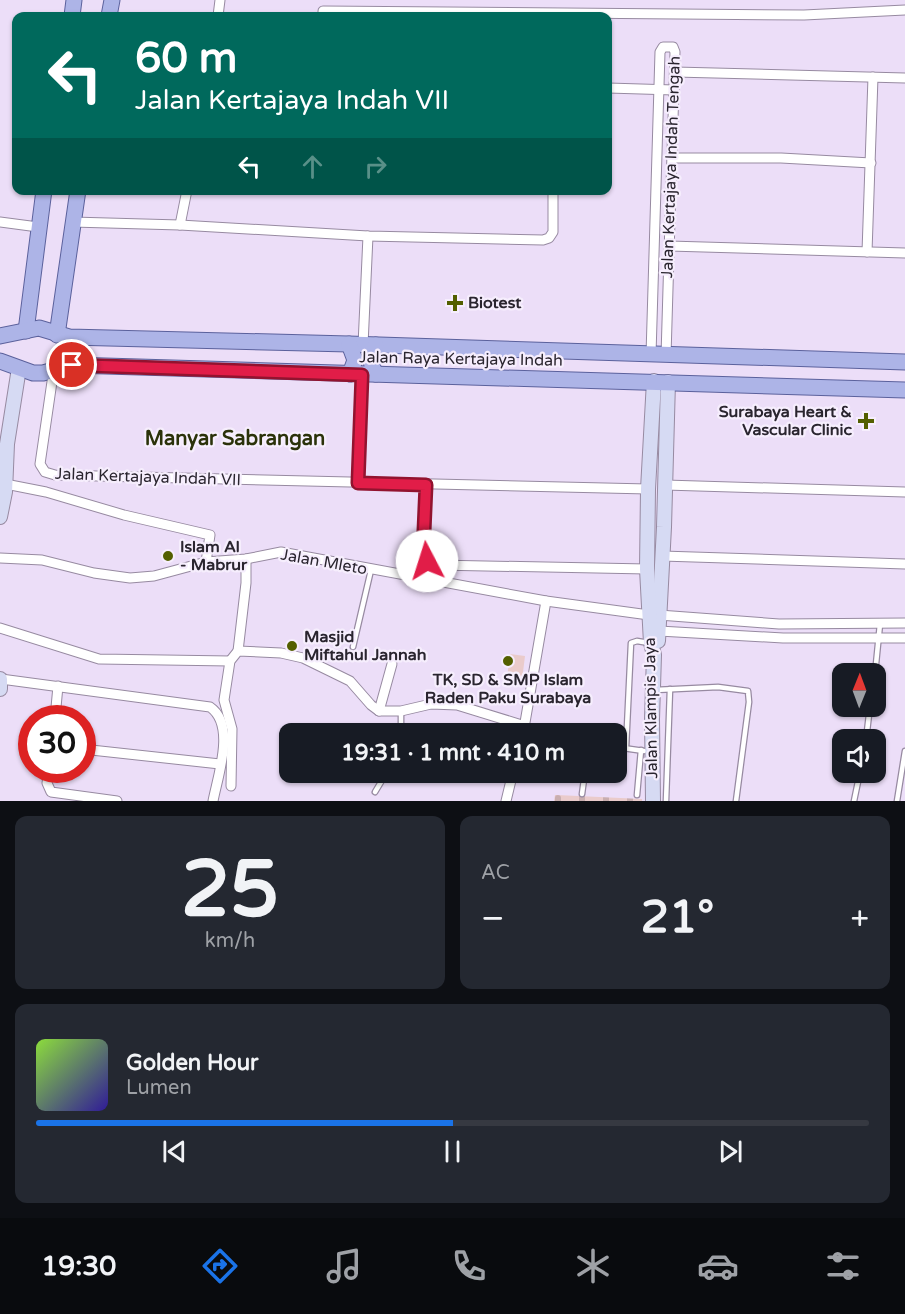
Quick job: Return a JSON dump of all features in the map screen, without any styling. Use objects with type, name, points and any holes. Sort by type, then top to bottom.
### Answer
[{"type":"main road","points":[[26,331],[43,195]]},
{"type":"main road","points":[[57,334],[77,195]]},
{"type":"main road","name":"Jalan Raya Kertajaya Indah","points":[[0,336],[39,328],[69,337],[905,362]]},
{"type":"main road","points":[[363,344],[371,351],[362,374],[354,368],[355,360],[363,344]]},
{"type":"main road","name":"Jalan Raya Kertajaya Indah","points":[[0,361],[33,373],[42,373],[72,365],[905,390]]},
{"type":"main road","points":[[0,517],[7,444],[5,419],[19,368]]},
{"type":"main road","points":[[654,592],[647,569],[648,489],[652,416],[661,382]]},
{"type":"main road","points":[[652,649],[657,648],[654,592],[662,556],[665,485],[667,417],[661,382]]},
{"type":"main road","points":[[652,416],[667,417]]},
{"type":"main road","name":"Jalan Klampis Jaya","points":[[652,649],[654,690],[648,748],[653,801]]},
{"type":"street","points":[[612,15],[804,15],[905,10]]},
{"type":"street","name":"Jalan Kertajaya Indah Tengah","points":[[663,47],[673,47],[675,72],[669,246],[659,355],[660,52],[663,47]]},
{"type":"street","points":[[675,72],[905,78]]},
{"type":"street","points":[[867,252],[873,77]]},
{"type":"street","points":[[612,88],[674,90]]},
{"type":"street","points":[[672,158],[781,158],[871,163]]},
{"type":"street","points":[[180,225],[186,195]]},
{"type":"street","points":[[72,222],[180,225],[368,236],[543,240],[549,238],[553,232],[553,195]]},
{"type":"street","points":[[0,222],[38,227]]},
{"type":"street","points":[[363,344],[368,236]]},
{"type":"street","points":[[669,246],[905,253]]},
{"type":"street","name":"Jalan Kertajaya Indah VII","points":[[54,368],[40,464],[45,472],[55,475],[648,489]]},
{"type":"street","points":[[358,483],[362,374]]},
{"type":"street","points":[[3,480],[124,515],[210,535],[206,562]]},
{"type":"street","points":[[426,485],[423,554],[427,561],[436,565],[647,569]]},
{"type":"street","points":[[665,485],[905,492]]},
{"type":"street","name":"Jalan Mleto","points":[[0,558],[42,560],[94,573],[130,578],[154,576],[206,562],[246,559],[280,552],[655,621]]},
{"type":"street","points":[[662,556],[905,564]]},
{"type":"street","points":[[231,786],[232,729],[224,700],[230,661],[238,651],[246,584],[246,559]]},
{"type":"street","points":[[525,723],[546,601]]},
{"type":"street","points":[[655,621],[880,626],[905,623]]},
{"type":"street","points":[[655,621],[783,638],[905,638]]},
{"type":"street","points":[[0,628],[99,658],[230,661]]},
{"type":"street","points":[[238,651],[281,653],[303,658],[350,681],[379,711],[401,711],[430,704],[457,705],[505,723]]},
{"type":"street","points":[[379,711],[392,664]]},
{"type":"street","points":[[0,682],[58,686],[210,706],[218,712],[222,720],[224,744],[213,801]]},
{"type":"street","points":[[56,705],[58,686]]},
{"type":"street","points":[[96,751],[220,764]]},
{"type":"street","points":[[47,783],[51,792],[117,801]]},
{"type":"street","points":[[506,801],[510,783]]},
{"type":"lane","points":[[353,647],[371,570]]},
{"type":"lane","points":[[876,663],[880,626]]},
{"type":"lane","points":[[627,727],[631,644],[637,641],[652,649]]},
{"type":"lane","points":[[654,690],[718,687],[736,688],[747,692],[749,702],[736,801]]},
{"type":"lane","points":[[666,801],[669,689]]},
{"type":"lane","points":[[401,711],[401,723]]},
{"type":"lane","points":[[627,748],[648,748],[668,742]]},
{"type":"lane","points":[[637,795],[648,748]]},
{"type":"lane","points":[[897,801],[905,751]]},
{"type":"lane","points":[[375,792],[380,783]]},
{"type":"lane","points":[[582,794],[584,783]]},
{"type":"lane","points":[[854,801],[858,783]]},
{"type":"green space","points":[[510,654],[525,656],[522,680],[507,678]]},
{"type":"green space","points":[[555,795],[642,799],[642,801],[554,801]]},
{"type":"place","name":"Biotest","points":[[455,303]]},
{"type":"place","name":"Surabaya Heart & Vascular Clinic","points":[[866,421]]},
{"type":"place","name":"Islam Al - Mabrur","points":[[168,556]]},
{"type":"place","name":"Masjid Miftahul Jannah","points":[[292,646]]},
{"type":"place","name":"TK, SD & SMP Islam Raden Paku Surabaya","points":[[508,661]]},
{"type":"district","name":"Manyar Sabrangan","points":[[235,439]]},
{"type":"route","points":[[72,365],[362,375],[358,483],[426,485],[423,554],[427,561]]}]
